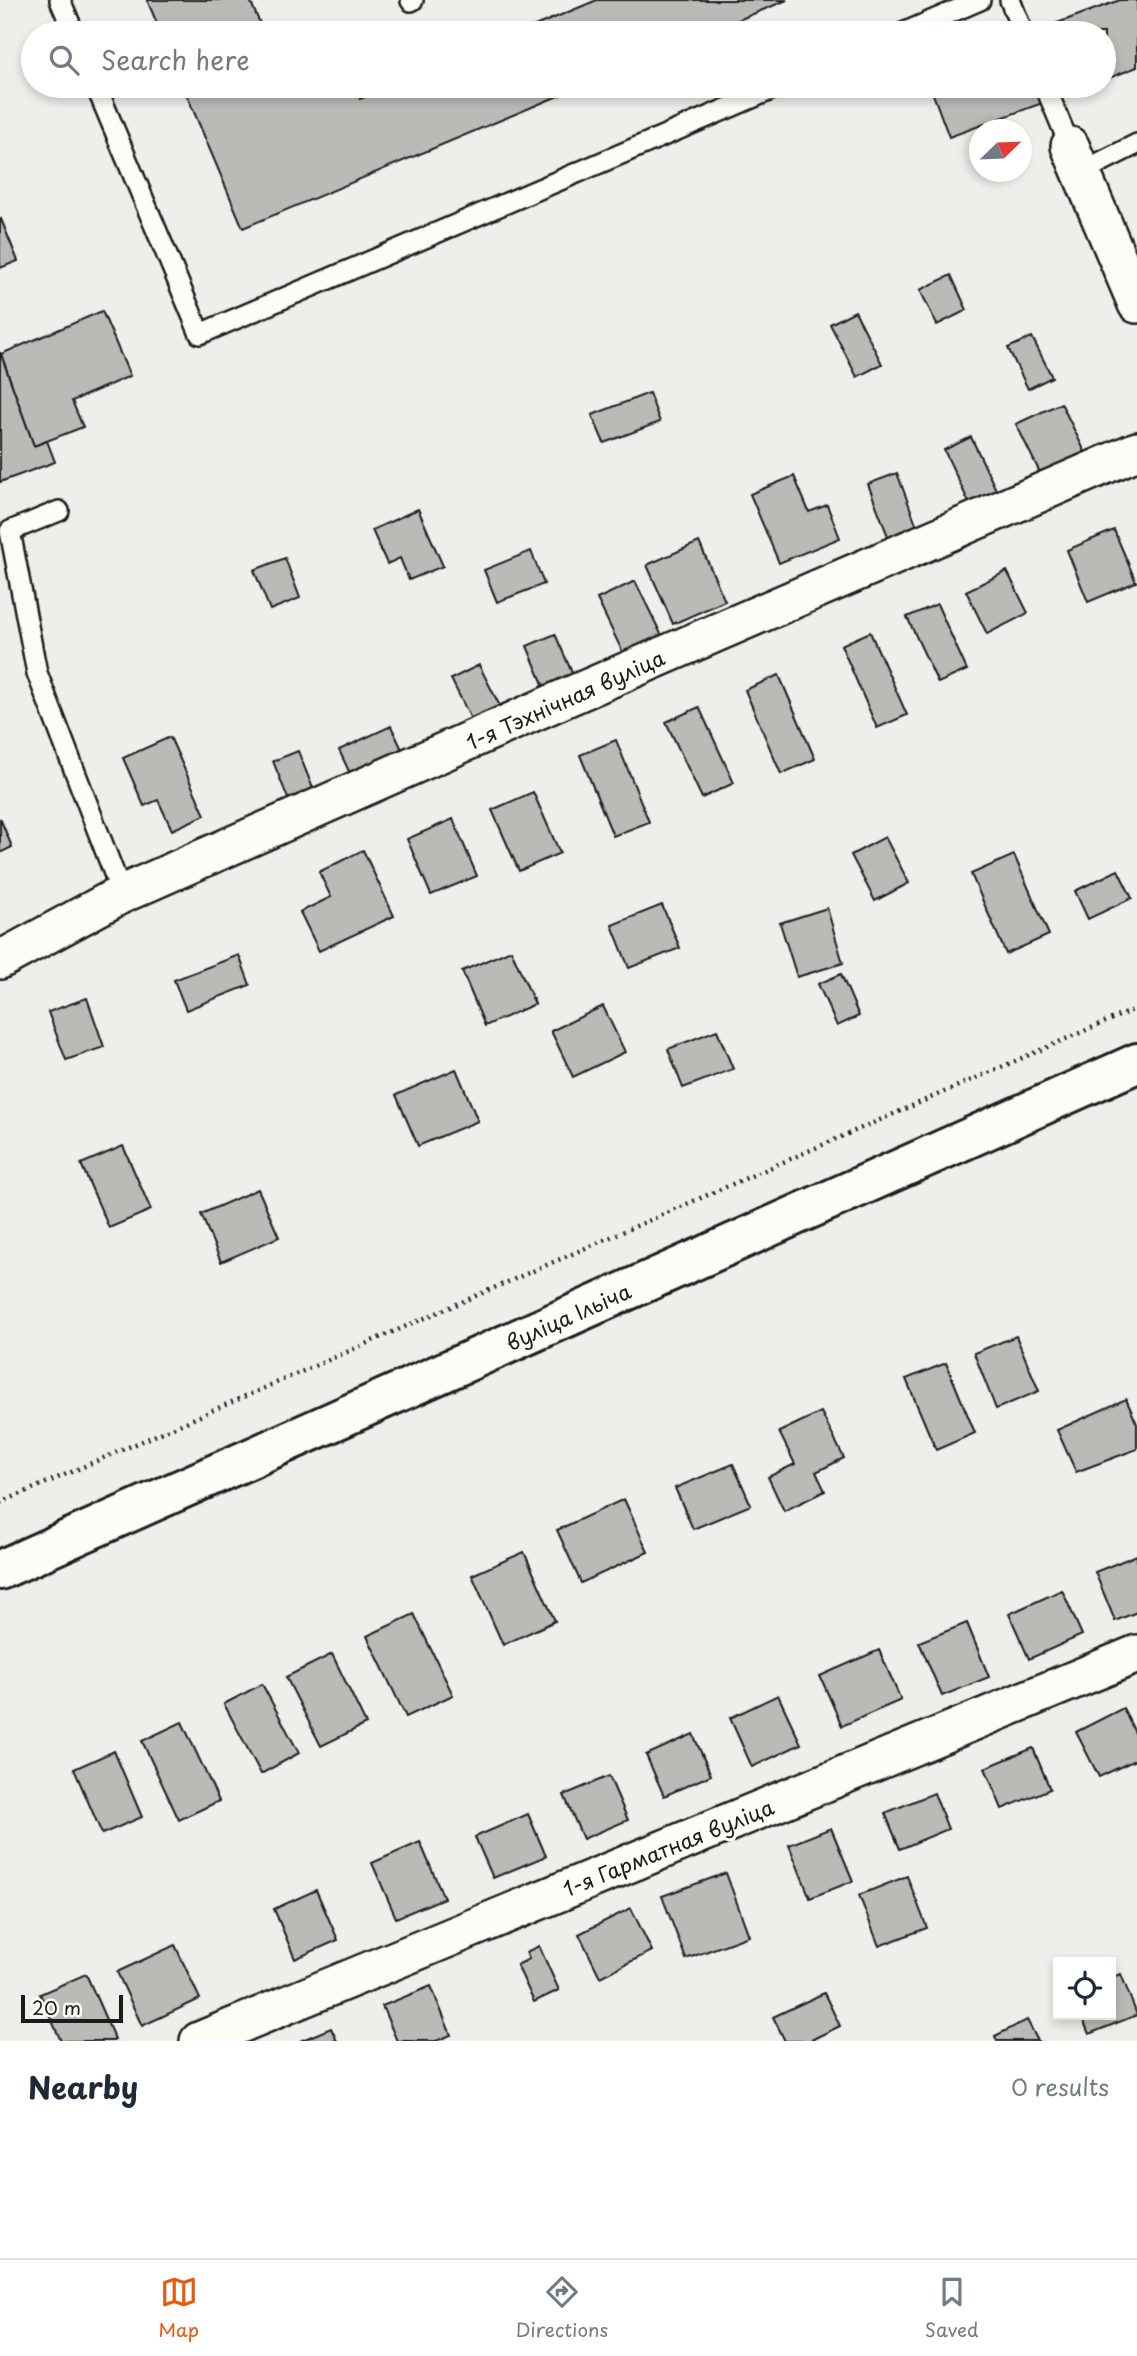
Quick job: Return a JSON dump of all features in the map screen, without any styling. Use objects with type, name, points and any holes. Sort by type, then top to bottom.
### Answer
[{"type":"main road","name":"вуліца Ільіча","points":[[0,1570],[1137,1063]]},
{"type":"street","points":[[1075,159],[1137,304]]},
{"type":"street","name":"1-я Тэхнічная вуліца","points":[[0,960],[122,894],[1137,451]]},
{"type":"street","name":"1-я Гарматная вуліца","points":[[199,2041],[1137,1654]]},
{"type":"lane","points":[[60,0],[69,21]]},
{"type":"lane","points":[[931,21],[980,0]]},
{"type":"lane","points":[[1010,0],[1018,21]]},
{"type":"lane","points":[[101,98],[200,334],[752,98]]},
{"type":"lane","points":[[1050,98],[1075,159],[1137,144]]},
{"type":"lane","points":[[59,511],[10,531],[37,673],[122,894]]},
{"type":"path","points":[[0,1503],[1137,1008]]},
{"type":"building","points":[[147,0],[250,0],[259,21],[156,21]]},
{"type":"building","points":[[597,0],[787,0],[736,21],[547,21]]},
{"type":"building","points":[[1120,0],[1137,0],[1137,67],[1116,75],[1116,21],[1063,21]]},
{"type":"building","points":[[188,98],[553,98],[243,228]]},
{"type":"building","points":[[934,98],[1056,98],[998,119],[969,119],[969,130],[949,137]]},
{"type":"building","points":[[0,220],[18,261],[0,268]]},
{"type":"building","points":[[951,275],[967,310],[937,325],[920,290]]},
{"type":"building","points":[[102,311],[130,376],[72,401],[83,427],[34,446],[1,354]]},
{"type":"building","points":[[855,311],[882,364],[857,377],[830,324]]},
{"type":"building","points":[[1032,337],[1052,377],[1028,389],[1008,348]]},
{"type":"building","points":[[0,352],[34,446],[47,441],[55,462],[0,482]]},
{"type":"building","points":[[649,393],[660,422],[604,443],[592,415]]},
{"type":"building","points":[[1061,403],[1089,460],[1044,481],[1016,424]]},
{"type":"building","points":[[971,437],[999,496],[972,509],[944,450]]},
{"type":"building","points":[[897,473],[918,529],[889,539],[868,484]]},
{"type":"building","points":[[794,476],[809,512],[827,505],[840,538],[779,563],[750,494]]},
{"type":"building","points":[[418,509],[443,566],[409,580],[400,558],[387,564],[372,530]]},
{"type":"building","points":[[1114,530],[1136,582],[1088,602],[1067,550]]},
{"type":"building","points":[[699,542],[725,601],[673,624],[647,565]]},
{"type":"building","points":[[531,551],[544,584],[497,602],[484,570]]},
{"type":"building","points":[[285,558],[300,598],[270,610],[254,570]]},
{"type":"building","points":[[1007,571],[1028,613],[987,634],[966,591]]},
{"type":"building","points":[[635,581],[663,638],[625,657],[597,599]]},
{"type":"building","points":[[937,604],[967,670],[938,683],[907,617]]},
{"type":"building","points":[[870,632],[907,715],[877,728],[841,645]]},
{"type":"building","points":[[555,634],[577,684],[548,696],[527,646]]},
{"type":"building","points":[[479,665],[503,712],[475,727],[451,679]]},
{"type":"building","points":[[779,675],[815,759],[781,774],[745,690]]},
{"type":"building","points":[[699,707],[734,783],[702,798],[666,722]]},
{"type":"building","points":[[391,726],[405,756],[353,780],[339,750]]},
{"type":"building","points":[[170,737],[205,815],[172,830],[158,800],[144,806],[123,758]]},
{"type":"building","points":[[616,740],[649,822],[613,836],[580,755]]},
{"type":"building","points":[[298,751],[316,796],[291,806],[273,761]]},
{"type":"building","points":[[533,792],[560,853],[519,871],[492,810]]},
{"type":"building","points":[[0,818],[12,847],[0,853]]},
{"type":"building","points":[[453,819],[477,876],[431,895],[407,839]]},
{"type":"building","points":[[885,837],[909,883],[875,901],[851,855]]},
{"type":"building","points":[[363,850],[394,916],[319,951],[300,912],[331,897],[319,872]]},
{"type":"building","points":[[1014,855],[1049,935],[1006,954],[971,874]]},
{"type":"building","points":[[1118,870],[1132,898],[1088,919],[1075,891]]},
{"type":"building","points":[[662,905],[680,948],[629,968],[612,925]]},
{"type":"building","points":[[827,908],[843,963],[797,977],[780,923]]},
{"type":"building","points":[[511,950],[535,1004],[485,1026],[462,971]]},
{"type":"building","points":[[239,955],[250,985],[186,1010],[174,980]]},
{"type":"building","points":[[841,974],[859,1016],[837,1026],[818,984]]},
{"type":"building","points":[[87,998],[104,1047],[66,1060],[48,1012]]},
{"type":"building","points":[[603,1006],[625,1052],[573,1077],[551,1031]]},
{"type":"building","points":[[717,1030],[733,1069],[683,1088],[668,1049]]},
{"type":"building","points":[[456,1069],[478,1121],[418,1146],[396,1095]]},
{"type":"building","points":[[123,1146],[151,1210],[109,1228],[81,1164]]},
{"type":"building","points":[[258,1189],[279,1237],[221,1262],[201,1214]]},
{"type":"building","points":[[1016,1336],[1039,1391],[996,1409],[974,1353]]},
{"type":"building","points":[[946,1363],[975,1433],[936,1450],[906,1379]]},
{"type":"building","points":[[1126,1399],[1137,1424],[1137,1449],[1076,1472],[1057,1430]]},
{"type":"building","points":[[821,1412],[844,1458],[816,1472],[825,1491],[784,1511],[768,1477],[795,1464],[779,1432]]},
{"type":"building","points":[[733,1464],[751,1505],[693,1529],[675,1488]]},
{"type":"building","points":[[624,1499],[648,1552],[581,1583],[557,1530]]},
{"type":"building","points":[[524,1552],[555,1621],[503,1645],[472,1575]]},
{"type":"building","points":[[1137,1555],[1137,1612],[1115,1621],[1095,1572]]},
{"type":"building","points":[[1062,1590],[1082,1635],[1029,1659],[1009,1614]]},
{"type":"building","points":[[414,1614],[453,1695],[406,1717],[367,1636]]},
{"type":"building","points":[[967,1623],[989,1677],[942,1696],[919,1642]]},
{"type":"building","points":[[879,1650],[901,1700],[842,1726],[820,1676]]},
{"type":"building","points":[[332,1654],[366,1724],[321,1746],[286,1677]]},
{"type":"building","points":[[262,1684],[299,1753],[261,1774],[224,1704]]},
{"type":"building","points":[[778,1695],[801,1744],[752,1767],[730,1718]]},
{"type":"building","points":[[1123,1708],[1137,1737],[1137,1759],[1099,1777],[1076,1732]]},
{"type":"building","points":[[182,1722],[219,1801],[179,1820],[142,1741]]},
{"type":"building","points":[[693,1734],[711,1775],[664,1796],[646,1755]]},
{"type":"building","points":[[1033,1748],[1050,1789],[1002,1809],[985,1768]]},
{"type":"building","points":[[114,1751],[142,1817],[102,1834],[74,1769]]},
{"type":"building","points":[[609,1776],[628,1820],[583,1839],[564,1795]]},
{"type":"building","points":[[934,1793],[948,1829],[900,1849],[885,1813]]},
{"type":"building","points":[[528,1814],[546,1856],[493,1878],[475,1837]]},
{"type":"building","points":[[831,1828],[853,1881],[810,1898],[789,1845]]},
{"type":"building","points":[[420,1842],[444,1898],[396,1918],[372,1863]]},
{"type":"building","points":[[726,1873],[749,1936],[686,1959],[662,1896]]},
{"type":"building","points":[[907,1876],[927,1928],[879,1946],[859,1895]]},
{"type":"building","points":[[316,1890],[338,1940],[295,1959],[274,1909]]},
{"type":"building","points":[[631,1908],[652,1951],[600,1977],[579,1934]]},
{"type":"building","points":[[175,1945],[200,1999],[142,2026],[117,1972]]},
{"type":"building","points":[[539,1946],[559,1990],[534,2002],[517,1965],[529,1959],[526,1952]]},
{"type":"building","points":[[86,1974],[115,2040],[113,2041],[61,2041],[40,1994]]},
{"type":"building","points":[[1121,1974],[1137,2015],[1089,2034],[1083,2020],[1116,2020],[1116,1976]]},
{"type":"building","points":[[431,1986],[451,2035],[436,2041],[397,2041],[382,2006]]},
{"type":"building","points":[[824,1993],[840,2026],[809,2041],[785,2041],[773,2017]]},
{"type":"building","points":[[1027,2020],[1038,2041],[997,2041],[995,2036]]},
{"type":"building","points":[[331,2028],[337,2041],[300,2041]]}]
